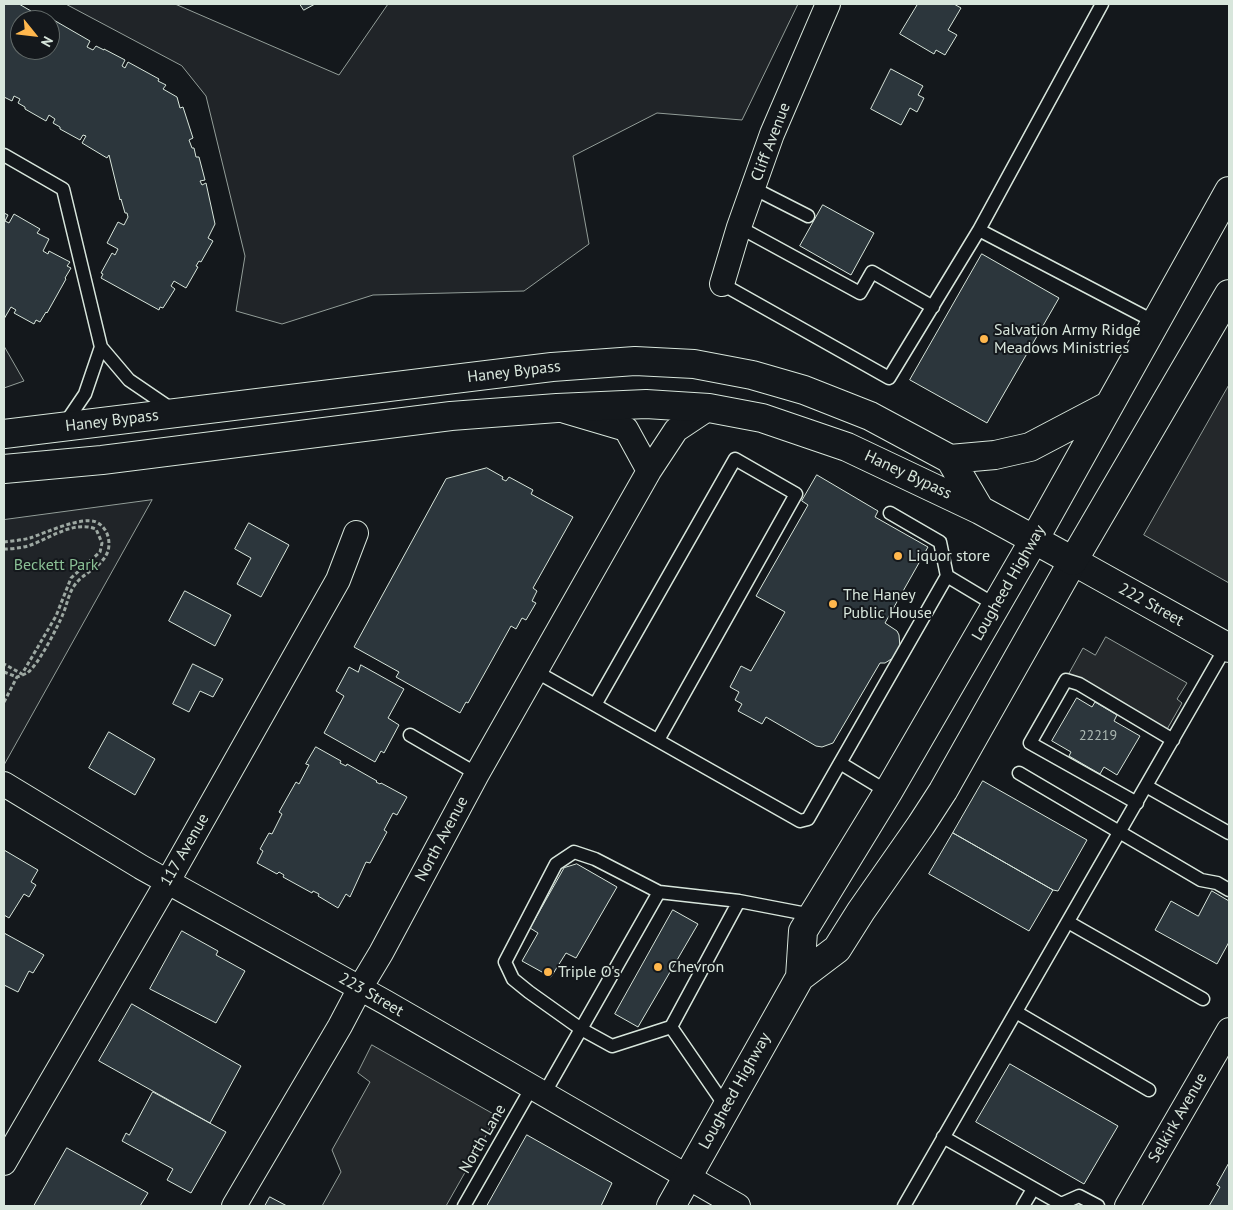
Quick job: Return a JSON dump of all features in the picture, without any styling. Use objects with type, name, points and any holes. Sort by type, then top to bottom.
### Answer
[{"type":"main road","name":"Lougheed Highway","points":[[800,977],[803,931],[888,792],[997,606],[1229,190]]},
{"type":"main road","name":"Lougheed Highway","points":[[671,1206],[800,977],[837,949],[943,791],[1073,561],[1229,294]]},
{"type":"main road","name":"Haney Bypass","points":[[4,434],[552,367],[635,361],[694,364],[752,375],[804,390],[870,416],[950,459],[980,510]]},
{"type":"main road","name":"Haney Bypass","points":[[4,469],[102,460],[450,416],[646,404],[708,408],[762,418],[847,447],[980,510],[1073,561]]},
{"type":"main road","points":[[950,459],[994,455],[1030,447],[1108,406]]},
{"type":"main road","name":"222 Street","points":[[1073,561],[1228,643]]},
{"type":"street","name":"Cliff Avenue","points":[[722,284],[772,134],[828,4]]},
{"type":"street","points":[[557,408],[626,429],[648,471]]},
{"type":"street","name":"North Avenue","points":[[234,1206],[340,1026],[477,774],[648,471],[676,430],[708,408]]},
{"type":"street","name":"117 Avenue","points":[[4,1163],[168,881],[338,580],[356,533]]},
{"type":"street","name":"223 Street","points":[[4,784],[168,881],[360,988],[738,1206]]},
{"type":"street","name":"Selkirk Avenue","points":[[1127,1206],[1229,1030]]},
{"type":"lane","points":[[722,284],[889,378],[979,230],[1102,4]]},
{"type":"lane","points":[[4,155],[63,189],[101,347],[129,380],[178,413]]},
{"type":"lane","points":[[753,188],[808,216]]},
{"type":"lane","points":[[740,227],[860,293],[872,272],[932,307]]},
{"type":"lane","points":[[979,230],[1155,322]]},
{"type":"lane","points":[[63,427],[85,394],[101,347]]},
{"type":"lane","points":[[595,704],[735,459],[796,494],[658,740]]},
{"type":"lane","points":[[535,671],[800,821],[808,819],[947,576],[940,542],[890,512]]},
{"type":"lane","points":[[947,576],[997,606]]},
{"type":"lane","points":[[904,1206],[1228,643]]},
{"type":"lane","points":[[1136,803],[1030,743],[1066,680],[1079,684],[1173,740]]},
{"type":"lane","points":[[410,735],[477,774]]},
{"type":"lane","points":[[840,763],[888,792]]},
{"type":"lane","points":[[1019,773],[1201,880],[1217,883],[1229,890]]},
{"type":"lane","points":[[1146,786],[1229,833]]},
{"type":"lane","points":[[739,901],[671,1027],[612,1046],[581,1029],[528,992],[513,979],[505,962],[556,864],[574,852],[595,859],[659,892],[739,901],[812,916]]},
{"type":"lane","name":"North Lane","points":[[464,1206],[538,1091],[581,1029],[659,892]]},
{"type":"lane","points":[[1068,922],[1204,999]]},
{"type":"lane","points":[[1016,1012],[1149,1090]]},
{"type":"lane","points":[[671,1027],[726,1107]]},
{"type":"lane","points":[[944,1137],[1062,1204],[1079,1196],[1098,1206]]},
{"type":"lane","points":[[1023,1206],[1033,1189]]},
{"type":"path","points":[[4,542],[28,538],[62,526],[88,521],[96,522],[104,529],[108,534],[109,544],[101,564],[82,576],[75,584],[55,631],[34,665],[28,672],[17,677],[4,702]]},
{"type":"path","points":[[4,549],[27,546],[60,532],[83,526],[96,529],[102,543],[100,552],[71,578],[56,616],[22,674]]},
{"type":"path","points":[[4,664],[22,674]]},
{"type":"path","points":[[4,672],[17,677]]},
{"type":"green space","points":[[66,4],[175,4],[339,75],[388,4],[798,4],[742,120],[657,113],[573,156],[589,244],[524,291],[373,295],[282,324],[236,311],[245,256],[206,96],[182,66]]},
{"type":"green space","points":[[4,346],[24,381],[4,388]]},
{"type":"green space","name":"Beckett Park","points":[[152,500],[4,765],[4,520]]},
{"type":"shaded area","points":[[1229,385],[1229,583],[1144,535]]},
{"type":"shaded area","points":[[1106,637],[1187,683],[1177,699],[1182,703],[1162,738],[1058,679],[1068,675],[1083,648],[1095,655]]},
{"type":"shaded area","points":[[372,1045],[497,1116],[446,1206],[322,1206],[341,1172],[332,1150],[370,1082],[358,1073]]},
{"type":"building","points":[[4,4],[19,4],[29,10],[10,10],[10,60],[60,60],[60,24],[90,41],[87,47],[93,50],[96,46],[104,49],[125,60],[122,66],[125,68],[128,62],[159,79],[158,81],[166,85],[163,89],[177,97],[180,108],[183,107],[193,138],[189,140],[192,148],[194,148],[196,157],[199,157],[205,180],[200,181],[202,185],[206,183],[215,224],[208,238],[213,241],[201,262],[199,261],[196,266],[198,267],[186,288],[174,281],[171,286],[175,289],[163,308],[160,307],[159,310],[101,278],[103,274],[101,273],[112,253],[115,255],[118,249],[107,243],[118,222],[124,225],[128,217],[120,200],[109,155],[107,158],[82,143],[86,136],[83,135],[80,140],[60,129],[60,127],[53,123],[55,119],[49,115],[46,121],[25,109],[25,107],[18,103],[20,99],[14,96],[12,101],[4,97]]},
{"type":"building","points":[[300,4],[315,4],[304,10]]},
{"type":"building","points":[[918,4],[954,4],[961,8],[948,30],[957,35],[945,55],[936,50],[934,54],[900,34]]},
{"type":"building","points":[[891,69],[923,86],[918,95],[924,98],[917,112],[910,108],[901,125],[871,109]]},
{"type":"building","points":[[823,205],[874,233],[851,275],[800,246]]},
{"type":"building","points":[[4,213],[8,215],[5,221],[9,223],[14,214],[40,229],[37,233],[49,239],[43,251],[48,254],[49,251],[70,262],[67,266],[71,268],[47,313],[40,322],[36,320],[34,324],[14,313],[16,310],[11,307],[4,319]]},
{"type":"building","name":"Salvation Army Ridge Meadows Ministries","points":[[982,254],[1059,298],[987,423],[910,380]]},
{"type":"building","points":[[487,468],[503,477],[502,479],[506,481],[509,477],[533,490],[531,494],[573,517],[533,588],[537,591],[532,601],[536,603],[526,620],[522,618],[516,629],[511,626],[468,703],[466,702],[460,713],[396,677],[399,672],[354,647],[446,479]]},
{"type":"building","name":"The Haney Public House","points":[[817,475],[878,511],[875,517],[928,547],[885,623],[897,631],[900,647],[893,658],[885,663],[880,663],[833,743],[822,747],[816,746],[766,717],[762,724],[738,711],[742,704],[735,700],[739,692],[730,687],[741,666],[751,671],[785,612],[756,596],[808,505],[802,501]]},
{"type":"building","points":[[249,523],[289,545],[261,597],[237,584],[251,558],[235,549]]},
{"type":"building","points":[[185,591],[231,615],[215,646],[169,621]]},
{"type":"building","points":[[193,664],[223,679],[213,697],[200,691],[189,712],[173,704]]},
{"type":"building","points":[[361,665],[404,689],[388,718],[399,725],[384,753],[381,751],[375,762],[324,733],[344,696],[336,691],[349,667],[358,672]]},
{"type":"building","points":[[1077,698],[1092,707],[1095,702],[1117,715],[1114,721],[1140,736],[1117,775],[1104,767],[1100,774],[1069,756],[1071,752],[1052,741]]},
{"type":"building","points":[[109,732],[155,759],[135,795],[89,768]]},
{"type":"building","points":[[316,747],[341,761],[340,763],[346,766],[347,764],[376,782],[407,797],[397,815],[393,813],[384,830],[387,832],[370,863],[366,862],[350,897],[346,894],[338,908],[318,896],[319,894],[313,891],[312,893],[283,877],[284,875],[279,872],[277,874],[257,863],[263,851],[260,849],[269,833],[272,834],[282,814],[279,812],[296,782],[299,784],[309,765],[306,764]]},
{"type":"building","points":[[983,781],[1087,840],[1058,891],[1053,890],[953,833]]},
{"type":"building","points":[[953,833],[1053,890],[1029,931],[929,874]]},
{"type":"building","points":[[4,850],[38,870],[31,882],[36,885],[29,897],[24,894],[9,918],[4,915]]},
{"type":"building","points":[[577,864],[617,887],[576,958],[566,953],[551,977],[522,961],[538,933],[530,928],[564,868]]},
{"type":"building","points":[[1212,891],[1229,901],[1229,942],[1217,964],[1155,930],[1171,901],[1198,916]]},
{"type":"building","points":[[673,910],[698,924],[638,1027],[615,1014]]},
{"type":"building","points":[[182,931],[218,951],[216,955],[245,971],[216,1023],[150,989]]},
{"type":"building","points":[[4,933],[44,955],[33,973],[29,971],[18,992],[4,985]]},
{"type":"building","points":[[132,1004],[241,1066],[210,1123],[99,1061]]},
{"type":"building","points":[[1010,1064],[1118,1126],[1084,1184],[976,1122]]},
{"type":"building","points":[[153,1092],[226,1132],[191,1193],[167,1180],[173,1169],[122,1141],[126,1133],[129,1135]]},
{"type":"building","points":[[527,1135],[612,1183],[601,1206],[487,1206]]},
{"type":"building","points":[[67,1148],[148,1193],[140,1206],[34,1206]]},
{"type":"building","points":[[1229,1163],[1229,1206],[1209,1206],[1220,1187],[1217,1185]]},
{"type":"building","points":[[270,1197],[287,1206],[265,1206]]},
{"type":"place","name":"Salvation Army Ridge Meadows Ministries","points":[[984,339]]},
{"type":"place","name":"Liquor store","points":[[898,556]]},
{"type":"place","name":"The Haney Public House","points":[[833,604]]},
{"type":"place","name":"Chevron","points":[[658,967]]},
{"type":"place","name":"Triple O's","points":[[548,972]]}]
